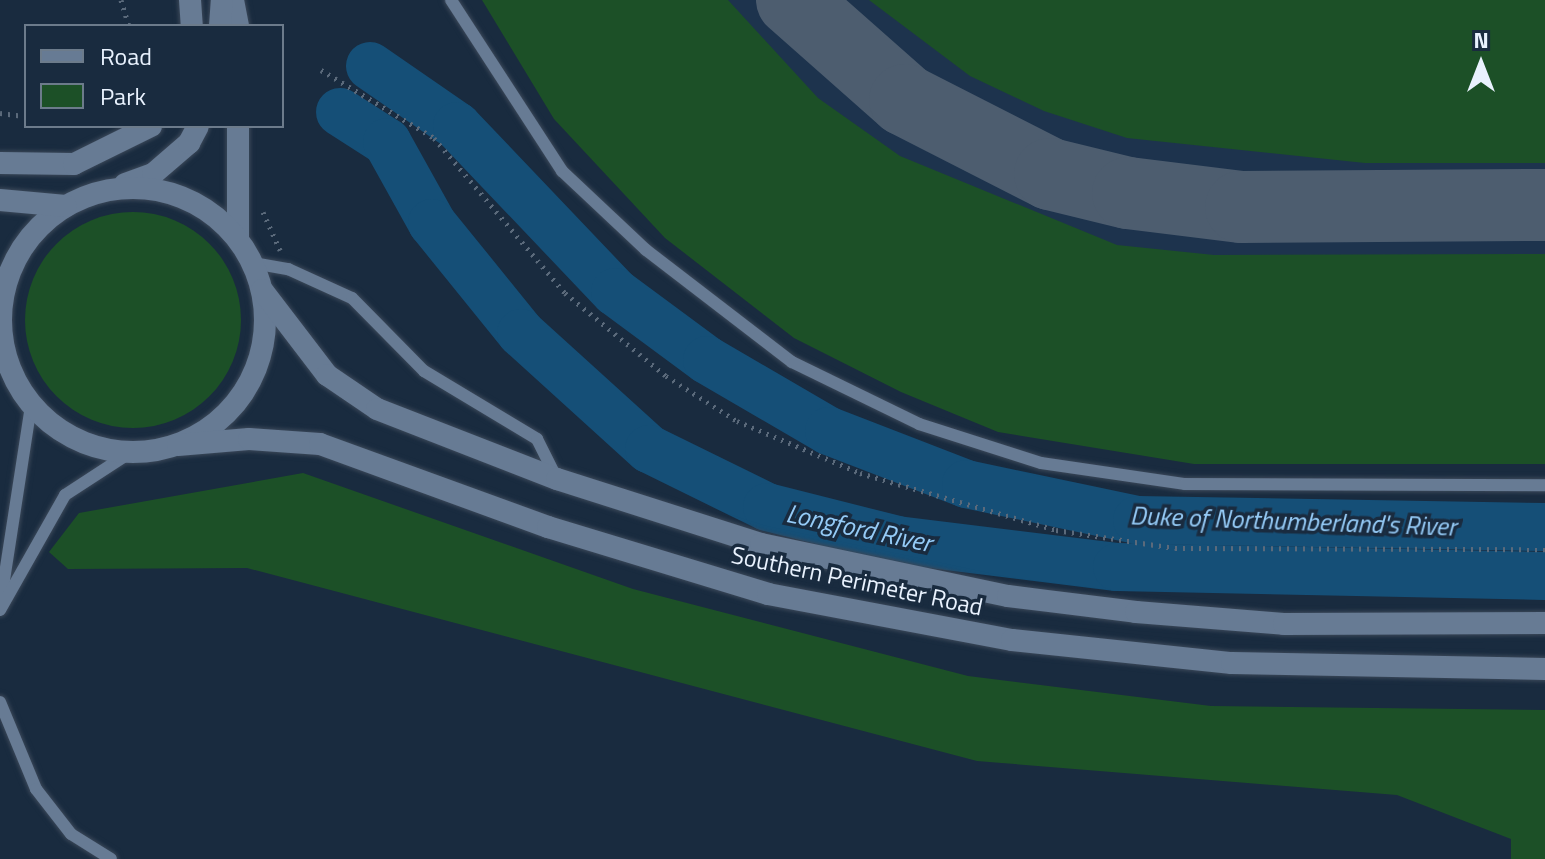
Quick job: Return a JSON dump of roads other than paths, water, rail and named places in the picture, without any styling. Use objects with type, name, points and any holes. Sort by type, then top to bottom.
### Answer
[{"type":"street","points":[[190,0],[192,24]]},
{"type":"street","points":[[220,24],[222,0]]},
{"type":"street","points":[[233,0],[238,24]]},
{"type":"street","points":[[0,163],[74,164],[147,128]]},
{"type":"street","points":[[101,192],[159,191],[191,201],[238,239],[253,263],[262,290],[262,352],[243,394],[216,424],[178,445],[131,452],[81,442],[31,405],[4,357],[1,327],[8,277],[37,229],[66,206],[101,192],[153,174],[189,143],[197,128]]},
{"type":"street","points":[[238,128],[238,239]]},
{"type":"street","points":[[0,200],[66,206]]},
{"type":"street","name":"Southern Perimeter Road","points":[[262,290],[327,375],[377,409],[557,479],[761,544],[1008,596],[1284,624],[1545,623]]},
{"type":"street","name":"Southern Perimeter Road","points":[[178,445],[320,444],[548,527],[768,594],[1012,640],[1232,663],[1545,669]]},
{"type":"lane","points":[[451,0],[562,171],[646,250],[792,362],[919,424],[1041,463],[1185,484],[1545,485]]},
{"type":"lane","points":[[253,263],[288,269],[352,298],[424,371],[537,439],[557,479]]},
{"type":"lane","points":[[0,609],[31,405]]},
{"type":"lane","points":[[0,609],[65,495],[131,452]]},
{"type":"lane","points":[[0,702],[36,789],[71,834],[111,859]]},
{"type":"waterway","name":"Duke of Northumberland's River","points":[[370,66],[457,126],[615,292],[707,360],[829,431],[966,484],[1137,520],[1545,527]]},
{"type":"waterway","name":"Longford River","points":[[340,112],[387,142],[432,223],[521,333],[649,449],[767,507],[897,540],[1117,567],[1545,576]]}]
